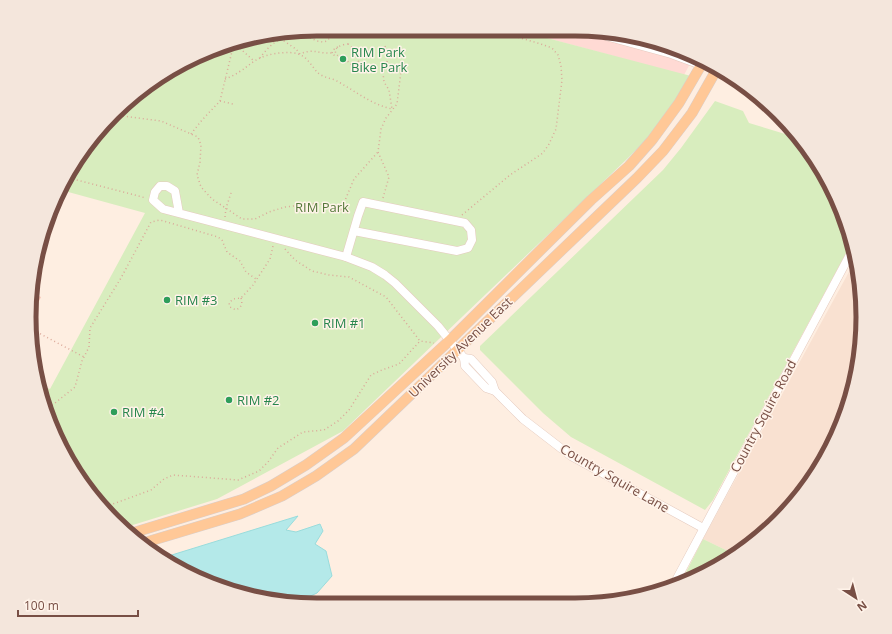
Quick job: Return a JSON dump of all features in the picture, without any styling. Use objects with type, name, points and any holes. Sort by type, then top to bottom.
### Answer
[{"type":"main road","name":"University Avenue East","points":[[136,532],[244,499],[271,486],[306,465],[344,438],[447,342],[591,200],[629,166],[652,140],[679,103],[700,66]]},
{"type":"main road","name":"University Avenue East","points":[[148,542],[240,514],[282,496],[316,476],[354,449],[637,178],[663,151],[692,113],[714,73]]},
{"type":"street","points":[[619,39],[655,48]]},
{"type":"street","points":[[179,213],[175,191],[167,186],[160,186],[154,192],[153,200],[163,209],[346,257],[372,267],[395,283],[438,326],[447,342]]},
{"type":"street","points":[[346,257],[358,216],[363,202],[465,223],[472,230],[472,240],[468,248],[457,251],[354,230]]},
{"type":"street","name":"Country Squire Road","points":[[677,579],[850,257]]},
{"type":"street","name":"Country Squire Lane","points":[[447,342],[464,358],[471,359],[492,382],[495,391],[523,419],[571,456],[703,528]]},
{"type":"path","points":[[308,36],[323,42],[327,41],[332,36]]},
{"type":"path","points":[[454,221],[510,175],[542,153],[549,144],[556,129],[562,80],[562,66],[558,55],[552,48],[514,36]]},
{"type":"path","points":[[274,39],[289,38]]},
{"type":"path","points":[[260,58],[277,40],[281,39],[291,44],[318,72],[327,78],[334,80],[371,102],[392,109]]},
{"type":"path","points":[[226,79],[240,72],[254,61],[267,55],[288,53],[300,54],[315,50],[324,53],[332,53],[354,66],[357,66],[359,63],[351,45],[348,44],[340,46],[333,50],[332,53]]},
{"type":"path","points":[[337,56],[336,50],[340,46]]},
{"type":"path","points":[[385,46],[389,56],[383,73],[384,82],[389,90],[392,109]]},
{"type":"path","points":[[239,47],[254,61]]},
{"type":"path","points":[[192,134],[202,120],[220,101],[233,49]]},
{"type":"path","points":[[341,210],[354,180],[378,152],[382,129],[392,109],[397,104],[402,63]]},
{"type":"path","points":[[220,101],[233,104]]},
{"type":"path","points":[[121,116],[161,121],[198,137],[201,146],[197,175],[200,187],[212,199],[242,219],[254,219],[269,212],[305,204],[318,203],[358,216]]},
{"type":"path","points":[[378,152],[389,177],[380,205]]},
{"type":"path","points":[[72,179],[153,200]]},
{"type":"path","points":[[224,225],[226,208],[232,190]]},
{"type":"path","points":[[51,406],[75,387],[88,347],[90,328],[151,222],[160,220],[218,237],[222,240],[227,252],[240,262],[246,272],[256,279]]},
{"type":"path","points":[[241,298],[241,307],[236,310],[230,307],[229,303],[233,299],[241,298],[270,259],[275,239]]},
{"type":"path","points":[[285,249],[295,260],[312,271],[328,275],[350,277],[386,297],[420,341]]},
{"type":"path","points":[[37,332],[84,357]]},
{"type":"path","points":[[109,505],[151,490],[164,479],[173,475],[238,480],[259,471],[268,462],[278,448],[290,440],[303,432],[324,430],[338,421],[349,410],[371,375],[399,364],[420,341],[447,342]]},
{"type":"shaded area","points":[[539,36],[612,38],[630,41],[665,51],[691,61],[684,75]]},
{"type":"shaded area","points":[[852,267],[856,317],[854,354],[851,372],[835,425],[818,458],[798,488],[774,516],[731,551],[730,552],[703,539]]},
{"type":"green space","name":"RIM Park","points":[[317,36],[539,36],[691,76],[664,117],[645,141],[343,431],[217,499],[130,526],[118,516],[83,473],[57,425],[45,387],[50,389],[145,213],[66,191],[83,161],[94,146],[118,118],[146,94],[176,74],[209,57],[262,41],[280,38]]},
{"type":"green space","points":[[715,101],[743,111],[749,123],[789,135],[809,161],[827,193],[835,209],[848,250],[713,500],[705,510],[571,437],[543,413],[480,350],[480,346],[663,170]]},
{"type":"green space","points":[[703,539],[730,552],[716,560],[684,577]]},
{"type":"water","points":[[298,516],[286,530],[296,532],[320,524],[323,531],[315,544],[326,551],[332,576],[317,593],[307,597],[280,596],[262,593],[209,577],[169,556]]},
{"type":"building","points":[[37,295],[41,297],[37,306]]},
{"type":"place","name":"RIM Park Bike Park","points":[[343,59]]},
{"type":"place","name":"RIM #3","points":[[167,300]]},
{"type":"place","name":"RIM #1","points":[[315,323]]},
{"type":"place","name":"RIM #2","points":[[229,400]]},
{"type":"place","name":"RIM #4","points":[[114,412]]}]
